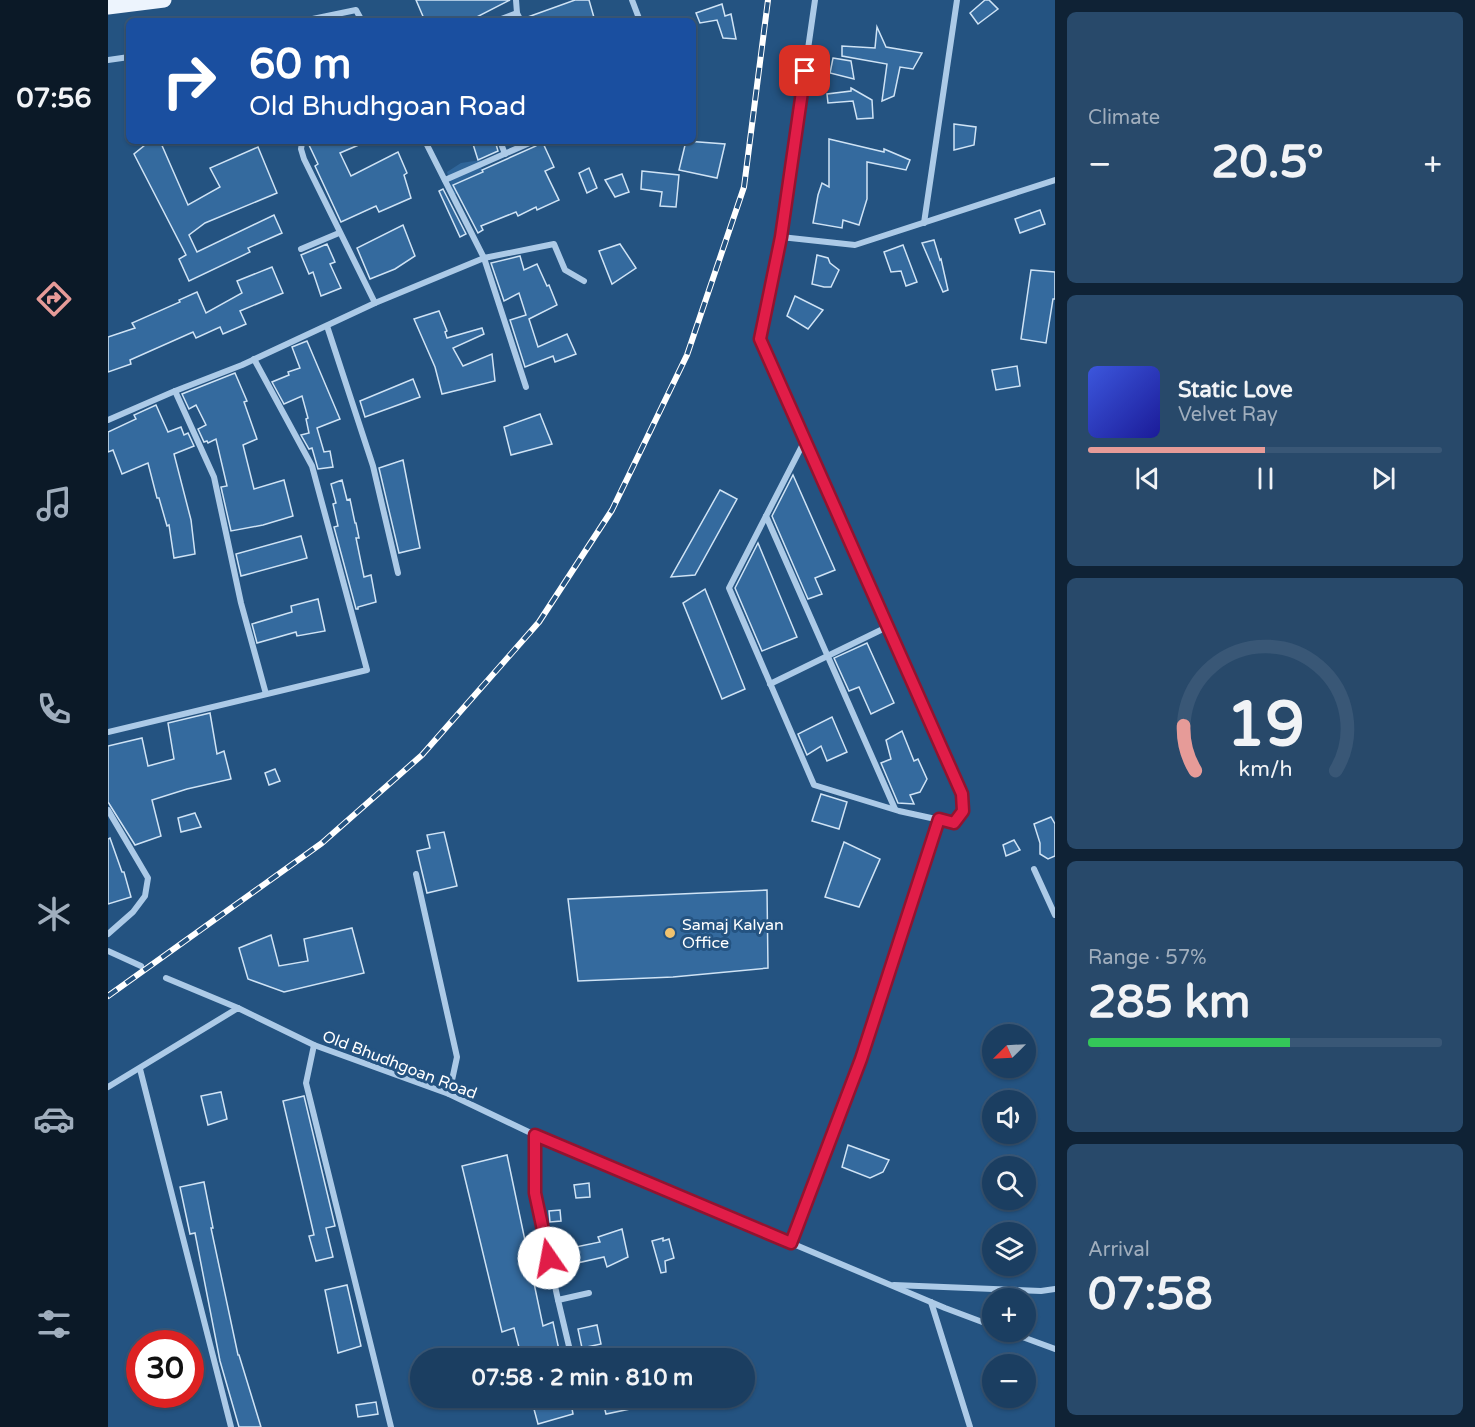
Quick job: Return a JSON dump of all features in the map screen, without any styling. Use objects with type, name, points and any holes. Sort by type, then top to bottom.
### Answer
[{"type":"main road","points":[[108,6],[164,0]]},
{"type":"street","points":[[516,0],[520,18]]},
{"type":"street","points":[[632,0],[639,18]]},
{"type":"street","points":[[805,440],[729,588],[814,785],[895,809],[954,823],[963,811],[962,794],[805,440],[760,339],[781,237],[815,0]]},
{"type":"street","points":[[924,223],[957,0]]},
{"type":"street","points":[[317,18],[356,10],[360,18]]},
{"type":"street","points":[[504,18],[517,13]]},
{"type":"street","points":[[108,60],[126,57]]},
{"type":"street","points":[[302,144],[304,159],[375,303]]},
{"type":"street","points":[[426,144],[484,258],[526,387]]},
{"type":"street","points":[[501,144],[505,154]]},
{"type":"street","points":[[445,180],[527,144]]},
{"type":"street","points":[[781,237],[855,245],[1055,180]]},
{"type":"street","points":[[301,249],[339,233]]},
{"type":"street","points":[[108,420],[254,359],[375,303],[484,258],[554,244],[565,270],[584,281]]},
{"type":"street","points":[[327,326],[373,465],[398,573]]},
{"type":"street","points":[[108,732],[367,670],[312,466],[254,359]]},
{"type":"street","points":[[175,391],[214,477],[241,603],[266,694]]},
{"type":"street","points":[[766,516],[895,809]]},
{"type":"street","points":[[770,684],[888,627]]},
{"type":"street","points":[[108,810],[148,878],[145,896],[133,912],[108,934]]},
{"type":"street","points":[[791,1243],[861,1059],[939,819]]},
{"type":"street","points":[[1034,869],[1055,915]]},
{"type":"street","points":[[416,874],[457,1057],[449,1094]]},
{"type":"street","points":[[108,951],[141,966]]},
{"type":"street","name":"Old Bhudhgoan Road","points":[[166,978],[238,1008],[314,1045],[449,1094],[535,1135],[982,1322]]},
{"type":"street","points":[[108,1087],[238,1008]]},
{"type":"street","points":[[314,1045],[306,1083],[391,1427]]},
{"type":"street","points":[[140,1069],[231,1427]]},
{"type":"street","points":[[535,1135],[535,1193],[569,1348]]},
{"type":"street","points":[[891,1285],[1041,1291],[1055,1289]]},
{"type":"street","points":[[558,1300],[589,1293]]},
{"type":"street","points":[[931,1302],[970,1427]]},
{"type":"street","points":[[1036,1342],[1055,1349]]},
{"type":"shaded area","points":[[481,160],[482,184],[454,195],[447,172],[461,163]]},
{"type":"building","points":[[416,0],[510,0],[475,18],[424,18]]},
{"type":"building","points":[[575,0],[589,0],[594,18],[525,18]]},
{"type":"building","points":[[985,0],[989,0],[998,9],[978,24],[970,13]]},
{"type":"building","points":[[722,4],[725,16],[731,14],[736,39],[723,38],[717,20],[700,23],[696,13]]},
{"type":"building","points":[[877,27],[886,47],[922,53],[913,69],[900,67],[894,96],[882,101],[887,64],[842,56],[842,46],[875,48]]},
{"type":"building","points":[[833,58],[851,61],[854,79],[830,73]]},
{"type":"building","points":[[851,88],[872,100],[873,118],[857,119],[853,101],[828,103],[827,94],[851,91]]},
{"type":"building","points":[[954,124],[976,127],[974,145],[954,150]]},
{"type":"building","points":[[829,139],[884,152],[884,149],[910,160],[906,170],[867,162],[867,199],[859,225],[843,220],[842,228],[813,223],[822,183],[829,187]]},
{"type":"building","points":[[696,142],[725,144],[717,178],[679,170],[685,144],[696,144]]},
{"type":"building","points":[[146,144],[161,144],[188,205],[220,187],[210,168],[258,147],[277,193],[205,223],[189,235],[197,252],[274,215],[282,233],[248,248],[250,252],[189,281],[179,259],[186,255],[134,154]]},
{"type":"building","points":[[361,144],[340,153],[351,176],[398,152],[407,173],[404,175],[411,198],[379,212],[376,206],[341,222],[315,166],[318,164],[309,145]]},
{"type":"building","points":[[473,144],[496,144],[498,151],[478,160]]},
{"type":"building","points":[[543,144],[554,167],[545,171],[559,200],[537,210],[536,207],[518,216],[516,212],[481,226],[483,230],[478,233],[453,185]]},
{"type":"building","points":[[589,168],[597,188],[587,193],[579,173]]},
{"type":"building","points":[[642,171],[679,175],[676,207],[660,206],[662,192],[641,189]]},
{"type":"building","points":[[622,174],[629,192],[615,197],[605,180]]},
{"type":"building","points":[[443,189],[466,234],[460,237],[439,191]]},
{"type":"building","points":[[1040,210],[1045,224],[1020,233],[1015,219]]},
{"type":"building","points":[[403,225],[415,256],[395,269],[370,279],[357,248]]},
{"type":"building","points":[[934,240],[948,290],[943,292],[922,243]]},
{"type":"building","points":[[327,244],[335,262],[330,264],[341,288],[321,296],[313,272],[309,274],[301,255]]},
{"type":"building","points":[[620,244],[636,268],[612,284],[599,251]]},
{"type":"building","points":[[903,245],[917,282],[906,286],[901,271],[891,272],[884,252]]},
{"type":"building","points":[[817,255],[828,258],[830,263],[839,270],[831,287],[812,284]]},
{"type":"building","points":[[520,256],[524,270],[537,264],[557,305],[529,319],[538,347],[567,334],[576,354],[555,362],[553,356],[525,367],[510,320],[526,315],[519,293],[504,301],[491,263]]},
{"type":"building","points":[[272,267],[283,293],[240,311],[246,324],[223,334],[220,327],[196,338],[193,332],[130,360],[131,364],[108,372],[108,337],[135,328],[132,323],[197,292],[206,313],[242,293],[237,281]]},
{"type":"building","points":[[1031,270],[1055,272],[1055,299],[1053,299],[1046,343],[1021,339]]},
{"type":"building","points":[[795,296],[823,310],[808,329],[787,316]]},
{"type":"building","points":[[439,311],[447,331],[445,332],[447,338],[482,328],[484,334],[453,348],[463,366],[492,354],[495,381],[442,394],[435,367],[414,319]]},
{"type":"building","points":[[307,341],[340,419],[317,428],[324,452],[330,451],[333,467],[318,469],[312,448],[309,449],[301,435],[309,433],[306,419],[308,418],[302,396],[284,404],[272,382],[300,368],[292,347]]},
{"type":"building","points":[[1017,366],[1020,386],[996,390],[992,370]]},
{"type":"building","points":[[235,373],[247,401],[244,402],[257,439],[243,445],[254,489],[284,480],[293,516],[231,531],[221,487],[227,486],[216,439],[208,443],[204,442],[198,429],[206,425],[196,405],[189,409],[182,394]]},
{"type":"building","points":[[413,379],[420,397],[365,417],[360,401]]},
{"type":"building","points":[[156,405],[168,432],[181,427],[184,435],[188,433],[194,446],[174,454],[191,520],[195,554],[174,558],[169,525],[167,526],[159,498],[157,498],[148,463],[122,474],[113,450],[108,452],[108,432],[136,419],[134,415]]},
{"type":"building","points":[[540,414],[552,444],[511,455],[504,427]]},
{"type":"building","points":[[403,460],[420,548],[399,553],[379,468]]},
{"type":"building","points":[[793,475],[835,570],[815,578],[822,594],[808,599],[772,516]]},
{"type":"building","points":[[342,480],[356,523],[359,538],[356,538],[364,577],[371,575],[376,602],[358,607],[358,609],[356,609],[334,527],[338,526],[333,504],[336,503],[331,484]]},
{"type":"building","points":[[720,490],[737,499],[695,575],[671,577]]},
{"type":"building","points":[[301,536],[307,558],[241,576],[236,554]]},
{"type":"building","points":[[758,543],[797,637],[762,651],[735,588]]},
{"type":"building","points":[[705,589],[745,689],[722,699],[683,603]]},
{"type":"building","points":[[318,599],[325,631],[297,636],[296,632],[257,643],[252,624],[292,612],[291,606]]},
{"type":"building","points":[[867,643],[894,703],[871,714],[859,687],[849,691],[834,658]]},
{"type":"building","points":[[210,713],[217,754],[224,751],[231,779],[152,800],[161,836],[135,845],[108,802],[108,746],[142,738],[148,766],[174,759],[168,723]]},
{"type":"building","points":[[832,717],[847,752],[827,761],[821,746],[807,755],[798,734]]},
{"type":"building","points":[[902,731],[914,761],[918,759],[927,779],[920,792],[910,795],[914,804],[898,803],[881,763],[891,759],[886,740]]},
{"type":"building","points":[[275,769],[280,781],[269,785],[265,773]]},
{"type":"building","points":[[821,794],[847,802],[839,829],[812,821]]},
{"type":"building","points":[[195,813],[201,827],[181,832],[178,818]]},
{"type":"building","points":[[1051,817],[1055,824],[1055,856],[1048,859],[1040,854],[1040,843],[1034,824]]},
{"type":"building","points":[[444,832],[457,886],[427,893],[417,851],[430,848],[427,835]]},
{"type":"building","points":[[110,838],[131,897],[108,904],[108,839]]},
{"type":"building","points":[[1014,840],[1020,850],[1006,856],[1003,845]]},
{"type":"building","points":[[844,842],[880,859],[859,907],[825,897]]},
{"type":"building","name":"Samaj Kalyan Office","points":[[767,890],[768,968],[673,977],[578,981],[568,899]]},
{"type":"building","points":[[352,928],[364,973],[284,992],[248,979],[239,948],[271,935],[279,966],[308,961],[304,939]]},
{"type":"building","points":[[221,1092],[227,1119],[208,1125],[201,1096]]},
{"type":"building","points":[[304,1096],[335,1226],[326,1228],[333,1257],[316,1261],[309,1236],[314,1235],[283,1101]]},
{"type":"building","points":[[848,1145],[889,1160],[883,1172],[870,1178],[842,1167]]},
{"type":"building","points":[[507,1155],[543,1326],[553,1322],[559,1348],[519,1348],[514,1328],[502,1332],[462,1166]]},
{"type":"building","points":[[204,1182],[213,1228],[211,1228],[238,1355],[261,1427],[239,1427],[220,1361],[195,1233],[190,1234],[180,1187]]},
{"type":"building","points":[[589,1183],[590,1197],[576,1198],[574,1185]]},
{"type":"building","points":[[560,1210],[561,1221],[550,1222],[549,1211]]},
{"type":"building","points":[[622,1229],[628,1257],[607,1267],[604,1257],[564,1266],[561,1250],[600,1242],[598,1237]]},
{"type":"building","points":[[663,1238],[663,1241],[669,1239],[674,1258],[665,1261],[666,1272],[661,1273],[652,1241]]},
{"type":"building","points":[[347,1285],[361,1346],[338,1353],[325,1290]]},
{"type":"building","points":[[597,1325],[601,1344],[582,1348],[578,1329]]},
{"type":"building","points":[[376,1402],[378,1414],[358,1417],[356,1405]]},
{"type":"building","points":[[534,1408],[572,1408],[573,1414],[538,1424]]},
{"type":"building","points":[[604,1408],[635,1408],[606,1414]]},
{"type":"railway","points":[[108,996],[322,843],[422,755],[539,622],[612,510],[687,355],[744,187],[768,0]]},
{"type":"place","name":"Samaj Kalyan Office","points":[[670,933]]},
{"type":"route","points":[[549,1258],[535,1193],[533,1154],[535,1135],[791,1243],[861,1059],[939,819],[954,823],[963,811],[962,794],[760,339],[781,237],[805,71]]}]
